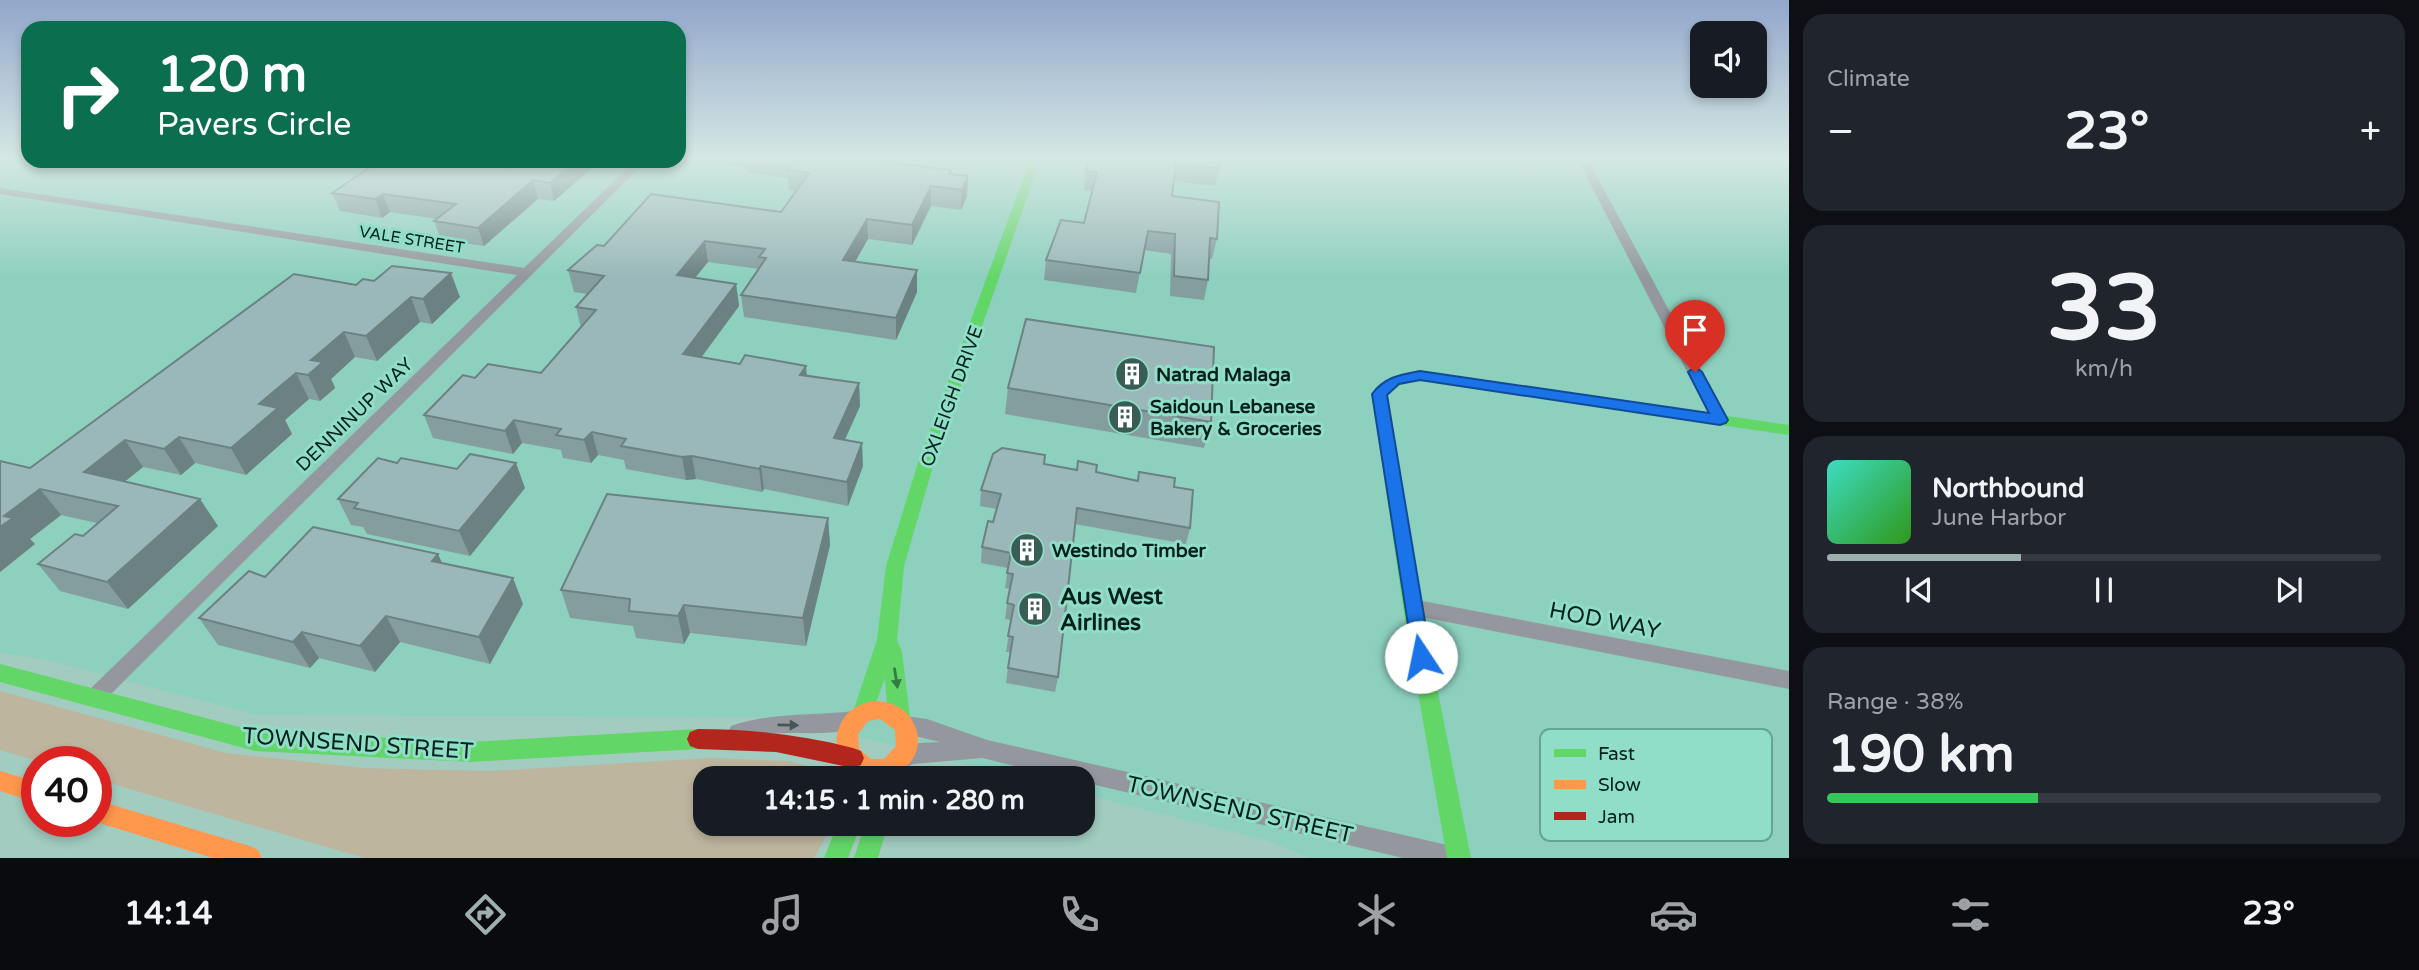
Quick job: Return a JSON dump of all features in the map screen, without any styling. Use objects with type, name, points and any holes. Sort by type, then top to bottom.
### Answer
[{"type":"street","name":"VALE STREET","points":[[45,198],[528,273]]},
{"type":"street","name":"DENNINUP WAY","points":[[95,698],[604,198]]},
{"type":"street","name":"OXLEIGH DRIVE","points":[[858,717],[887,640],[895,566],[910,511],[1022,198]]},
{"type":"street","points":[[1603,198],[1720,420]]},
{"type":"street","points":[[1459,858],[1412,607],[1380,394],[1395,381],[1420,376],[1789,430]]},
{"type":"street","name":"HOD WAY","points":[[1412,607],[1789,680]]},
{"type":"street","name":"OXLEIGH DRIVE","points":[[887,640],[892,652],[902,722]]},
{"type":"street","name":"TOWNSEND STREET","points":[[0,673],[255,741],[470,752],[724,738],[807,745],[853,759]]},
{"type":"street","points":[[854,766],[846,734],[858,717],[881,711],[902,722],[909,744],[894,766]]},
{"type":"street","name":"TOWNSEND STREET","points":[[724,738],[767,725],[814,725],[858,717]]},
{"type":"street","name":"TOWNSEND STREET","points":[[902,722],[927,728],[987,750],[1452,858]]},
{"type":"street","name":"TOWNSEND STREET","points":[[895,766],[910,754],[987,750]]},
{"type":"street","points":[[853,759],[868,766]]},
{"type":"street","points":[[0,782],[21,788]]},
{"type":"street","points":[[112,816],[250,858]]},
{"type":"street","points":[[836,858],[845,836]]},
{"type":"street","points":[[866,858],[873,836]]},
{"type":"shaded area","points":[[0,198],[1789,198],[1789,858],[1310,858],[1266,840],[1095,797],[1095,766],[973,766],[783,717],[258,715],[43,659],[0,653]]},
{"type":"shaded area","points":[[0,691],[226,753],[363,768],[489,771],[711,758],[789,761],[807,766],[693,766],[693,836],[826,836],[814,858],[364,858],[112,784],[112,746],[21,746],[21,756],[0,750]]},
{"type":"building","points":[[412,198],[512,198],[478,228],[434,221],[456,204]]},
{"type":"building","points":[[647,198],[680,198],[781,212],[791,198],[925,198],[912,225],[867,219],[843,260],[917,270],[896,318],[741,295],[766,258],[759,257],[765,249],[705,241],[677,275],[736,284],[683,354],[740,364],[745,355],[806,366],[800,375],[859,383],[834,438],[862,443],[847,482],[761,466],[759,469],[621,446],[626,439],[592,432],[584,440],[556,435],[561,429],[514,420],[505,431],[424,415],[463,375],[475,378],[488,364],[541,373],[596,310],[576,307],[604,276],[568,270],[597,245],[604,246]]},
{"type":"building","points":[[1090,198],[1188,198],[1219,202],[1217,239],[1210,238],[1208,280],[1174,276],[1175,234],[1148,231],[1140,273],[1046,260],[1061,220],[1084,223]]},
{"type":"building","points":[[392,266],[451,273],[423,299],[411,297],[366,336],[344,332],[311,360],[323,362],[308,375],[296,373],[259,404],[278,408],[231,448],[179,437],[164,449],[125,440],[84,472],[200,499],[107,582],[38,564],[75,534],[83,536],[118,506],[40,489],[4,516],[13,518],[0,527],[0,461],[30,468],[294,274],[356,285],[363,279],[374,281]]},
{"type":"building","points":[[1026,319],[1214,347],[1211,422],[1008,388]]},
{"type":"building","points":[[1002,448],[1045,455],[1044,464],[1077,470],[1078,461],[1097,465],[1096,472],[1138,481],[1139,472],[1175,478],[1174,487],[1193,490],[1190,528],[1077,508],[1058,677],[1008,668],[1013,637],[1008,636],[1014,605],[1007,603],[1013,574],[1007,573],[1011,553],[982,547],[988,521],[993,522],[1001,494],[981,490],[993,454]]},
{"type":"building","points":[[470,454],[516,463],[459,531],[354,508],[358,503],[338,499],[378,458],[397,463],[401,458],[457,469]]},
{"type":"building","points":[[607,494],[828,518],[803,618],[684,605],[678,616],[629,611],[630,599],[561,590]]},
{"type":"building","points":[[313,527],[438,554],[432,561],[513,578],[479,637],[386,616],[360,646],[302,632],[293,642],[199,618],[249,571],[265,577]]},
{"type":"traffic: fast","points":[[899,718],[892,652],[887,640],[895,566],[926,463],[1022,198]]},
{"type":"traffic: fast","points":[[1459,858],[1412,607],[1380,394],[1395,381],[1420,376],[1789,430]]},
{"type":"traffic: fast","points":[[862,715],[887,640]]},
{"type":"traffic: fast","points":[[0,673],[255,741],[470,752],[698,739]]},
{"type":"traffic: fast","points":[[836,858],[845,836]]},
{"type":"traffic: fast","points":[[866,858],[873,836]]},
{"type":"traffic: slow","points":[[871,710],[883,710],[902,723],[907,740],[905,752],[894,765],[883,770],[871,770],[852,757],[847,746],[847,734],[860,715],[871,710]]},
{"type":"traffic: slow","points":[[0,781],[21,788]]},
{"type":"traffic: slow","points":[[112,816],[250,858]]},
{"type":"traffic: jam","points":[[698,739],[776,743],[853,758]]},
{"type":"place","name":"Natrad Malaga","points":[[1132,374]]},
{"type":"place","name":"Saidoun Lebanese Bakery & Groceries","points":[[1125,417]]},
{"type":"place","name":"Westindo Timber","points":[[1027,550]]},
{"type":"place","name":"Aus West Airlines","points":[[1035,609]]},
{"type":"route","points":[[1421,657],[1380,394],[1395,381],[1420,376],[1720,420],[1695,372]]}]
